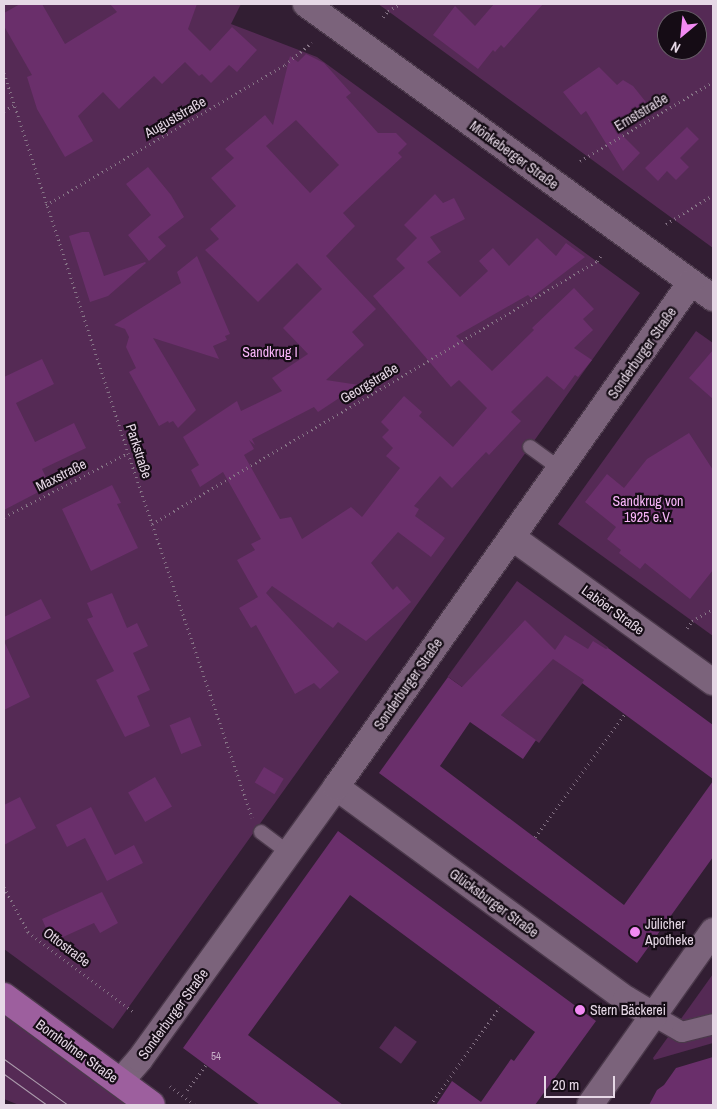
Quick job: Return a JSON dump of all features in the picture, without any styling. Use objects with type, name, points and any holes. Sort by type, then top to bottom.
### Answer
[{"type":"main road","name":"Bornholmer Straße","points":[[4,997],[151,1105]]},
{"type":"street","name":"Mönkeberger Straße","points":[[314,6],[713,298]]},
{"type":"street","name":"Sonderburger Straße","points":[[120,1082],[140,1059],[336,787],[513,538],[691,282]]},
{"type":"street","name":"Laböer Straße","points":[[513,538],[713,682]]},
{"type":"street","name":"Glücksburger Straße","points":[[336,787],[626,999],[654,1016]]},
{"type":"street","points":[[590,1105],[712,937]]},
{"type":"street","points":[[654,1016],[682,1032],[713,1024]]},
{"type":"lane","points":[[530,447],[560,469]]},
{"type":"lane","points":[[261,832],[288,852]]},
{"type":"path","points":[[383,17],[388,11],[400,4]]},
{"type":"path","name":"Auguststraße","points":[[46,205],[285,65],[312,42]]},
{"type":"path","name":"Parkstraße","points":[[4,73],[152,524],[256,829],[261,832]]},
{"type":"path","name":"Ernststraße","points":[[580,161],[713,82]]},
{"type":"path","points":[[4,111],[14,105]]},
{"type":"path","points":[[666,224],[713,195]]},
{"type":"path","name":"Georgstraße","points":[[152,524],[597,261],[602,254]]},
{"type":"path","name":"Maxstraße","points":[[4,517],[128,453]]},
{"type":"path","points":[[687,628],[692,621],[713,609]]},
{"type":"path","points":[[535,837],[625,714]]},
{"type":"path","name":"Ottostraße","points":[[4,887],[28,932],[133,1010]]},
{"type":"path","points":[[430,1105],[500,1007]]},
{"type":"path","points":[[187,1090],[206,1065]]},
{"type":"green space","name":"Sandkrug I","points":[[4,4],[241,4],[231,24],[317,57],[640,293],[113,1029],[4,949]]},
{"type":"green space","points":[[378,4],[713,4],[713,248]]},
{"type":"green space","name":"Sandkrug von 1925 e.V.","points":[[696,331],[713,343],[713,636],[558,524]]},
{"type":"green space","points":[[517,581],[608,647],[539,743],[448,676]]},
{"type":"green space","points":[[713,974],[713,1043],[654,1060],[653,1058]]},
{"type":"green space","points":[[4,1012],[130,1105],[19,1105],[4,1099]]},
{"type":"green space","points":[[395,1026],[417,1042],[401,1064],[379,1048]]},
{"type":"building","points":[[20,4],[42,4],[65,44],[117,12],[110,4],[197,4],[188,29],[210,51],[232,27],[257,50],[237,72],[229,65],[211,83],[202,74],[199,76],[185,62],[162,84],[154,76],[119,109],[103,92],[78,116],[93,141],[65,157],[37,109],[27,77],[32,75],[4,26],[4,13]]},
{"type":"building","points":[[494,4],[543,4],[504,48],[501,45],[495,52],[493,50],[478,69],[433,35],[455,6],[475,26]]},
{"type":"building","points":[[306,54],[324,63],[351,93],[346,97],[378,133],[396,133],[407,144],[398,153],[402,157],[343,213],[355,226],[326,256],[376,309],[352,332],[364,345],[326,380],[359,385],[318,412],[314,407],[252,439],[255,445],[249,440],[254,449],[244,455],[280,519],[291,517],[302,539],[351,507],[362,517],[400,468],[386,456],[393,448],[382,437],[389,430],[381,422],[404,396],[422,412],[419,416],[453,447],[487,408],[459,380],[451,387],[373,296],[405,268],[396,259],[417,238],[404,225],[435,194],[443,203],[454,198],[465,219],[430,237],[441,252],[427,262],[460,297],[488,271],[479,261],[493,248],[509,266],[537,238],[556,256],[566,243],[585,257],[531,298],[528,295],[456,336],[492,371],[534,330],[532,328],[574,288],[594,309],[583,319],[593,330],[574,348],[592,360],[578,377],[575,375],[564,390],[547,376],[511,412],[521,421],[489,455],[486,452],[452,488],[440,476],[414,506],[419,509],[415,516],[445,538],[431,557],[398,532],[371,563],[393,590],[397,586],[411,602],[366,641],[338,622],[333,628],[272,586],[266,593],[339,672],[320,689],[314,683],[295,694],[256,625],[251,628],[239,608],[258,597],[237,560],[255,550],[251,544],[261,539],[223,472],[200,487],[191,470],[199,465],[183,437],[237,401],[241,411],[282,391],[272,378],[308,354],[283,328],[322,289],[297,263],[258,302],[205,250],[219,239],[210,229],[236,206],[211,178],[234,158],[225,149],[265,115],[273,125],[290,56],[298,62]],"holes":[[[296,120],[339,165],[310,193],[266,146]]]},
{"type":"building","points":[[599,67],[617,85],[623,80],[633,86],[654,112],[620,133],[640,153],[623,171],[586,111],[581,115],[563,92]]},
{"type":"building","points":[[687,127],[699,139],[680,158],[689,167],[676,180],[667,171],[658,181],[645,168]]},
{"type":"building","points":[[148,167],[171,195],[184,217],[158,237],[166,246],[149,261],[128,235],[151,215],[126,184]]},
{"type":"building","points":[[89,232],[104,276],[146,263],[108,296],[90,302],[69,236]]},
{"type":"building","points":[[197,256],[230,334],[225,336],[227,340],[213,346],[219,359],[153,338],[196,410],[178,428],[173,421],[169,423],[168,421],[159,426],[129,372],[136,368],[126,347],[129,337],[125,329],[114,325],[181,283],[177,272]]},
{"type":"building","points":[[713,350],[713,399],[689,378]]},
{"type":"building","points":[[42,359],[54,384],[16,403],[35,442],[74,423],[86,448],[42,469],[50,486],[4,510],[4,377]]},
{"type":"building","points":[[689,433],[713,470],[713,570],[690,599],[645,563],[640,569],[619,553],[621,550],[607,539],[616,527],[585,502],[607,474],[624,488],[647,459]]},
{"type":"building","points":[[112,485],[121,503],[117,504],[138,548],[91,571],[62,509]]},
{"type":"building","points":[[112,593],[127,628],[137,623],[148,646],[133,653],[150,690],[137,696],[150,726],[125,737],[96,680],[114,671],[87,619],[93,617],[87,603]]},
{"type":"building","points":[[41,599],[51,618],[4,641],[4,617]]},
{"type":"building","points":[[525,620],[555,650],[565,635],[588,649],[593,641],[606,649],[608,648],[713,725],[713,779],[582,683],[584,680],[553,659],[501,715],[536,740],[523,759],[470,722],[440,766],[624,905],[713,781],[713,857],[637,963],[379,773],[448,677],[462,687]]},
{"type":"building","points":[[4,641],[30,697],[4,710]]},
{"type":"building","points":[[190,717],[202,746],[181,754],[170,725]]},
{"type":"building","points":[[264,767],[284,779],[274,794],[255,782]]},
{"type":"building","points":[[155,777],[172,806],[145,822],[128,792]]},
{"type":"building","points":[[20,797],[36,828],[4,845],[4,805]]},
{"type":"building","points":[[91,807],[115,855],[134,845],[143,863],[107,881],[85,838],[67,847],[56,825]]},
{"type":"building","points":[[338,831],[596,1021],[535,1105],[436,1105],[452,1081],[481,1102],[511,1059],[514,1061],[535,1032],[350,895],[248,1035],[343,1105],[260,1105],[183,1048]]},
{"type":"building","points":[[102,892],[118,923],[100,933],[94,923],[52,942],[42,919]]},
{"type":"building","points":[[713,1057],[713,1105],[649,1105],[657,1090],[664,1085],[676,1068]]},
{"type":"tram line","points":[[4,1059],[68,1105]]},
{"type":"tram line","points":[[4,1074],[47,1105]]},
{"type":"place","name":"Jülicher Apotheke","points":[[635,932]]},
{"type":"place","name":"Stern Bäckerei","points":[[580,1010]]}]
